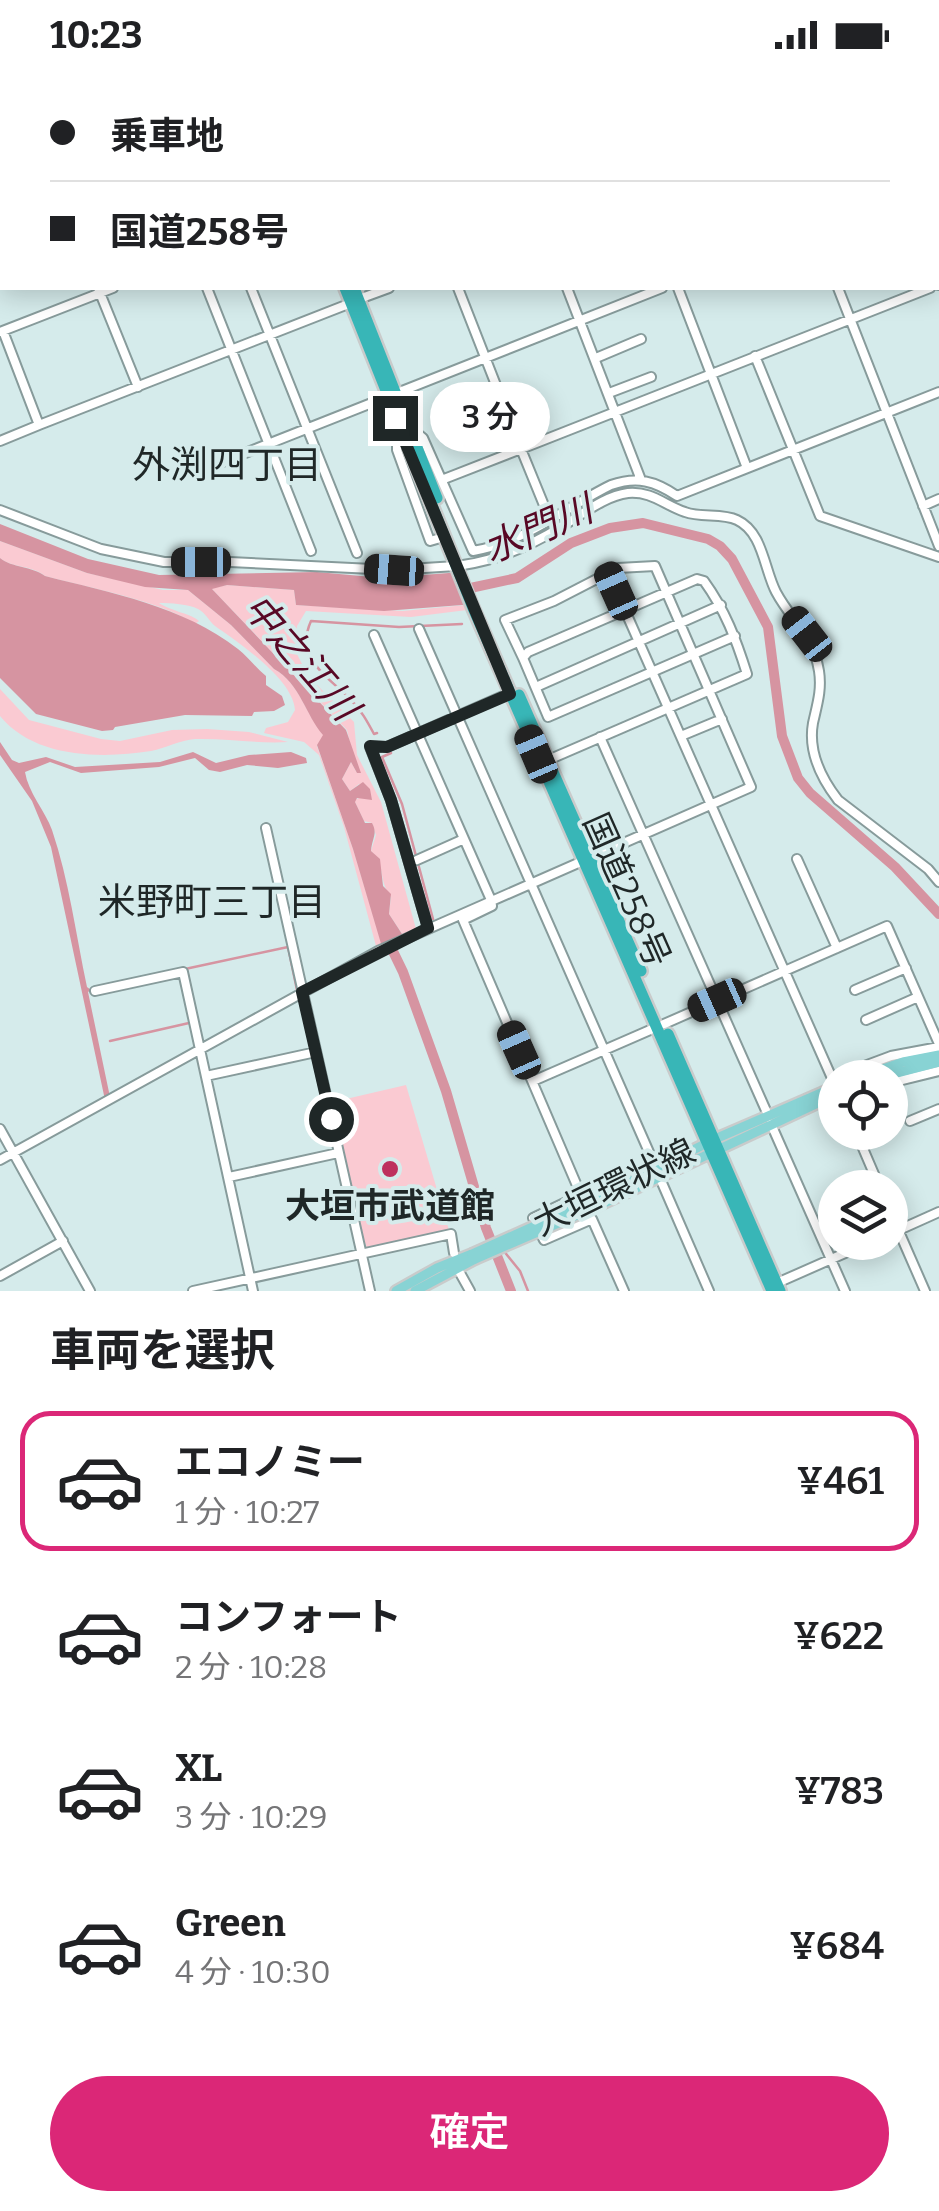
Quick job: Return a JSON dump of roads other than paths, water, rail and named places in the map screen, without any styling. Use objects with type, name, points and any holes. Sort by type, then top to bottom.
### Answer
[{"type":"highway","name":"国道258号","points":[[355,297],[460,567],[772,1289]]},
{"type":"highway","name":"国道258号","points":[[477,607],[510,694],[548,760],[586,859]]},
{"type":"main road","points":[[908,1062],[939,1059]]},
{"type":"main road","points":[[908,1069],[939,1059]]},
{"type":"main road","name":"大垣環状線","points":[[396,1291],[437,1268],[598,1202],[818,1094]]},
{"type":"main road","name":"大垣環状線","points":[[415,1291],[473,1256]]},
{"type":"street","points":[[40,425],[2,331],[99,290],[138,387]]},
{"type":"street","points":[[208,290],[311,551]]},
{"type":"street","points":[[252,290],[357,553]]},
{"type":"street","points":[[0,440],[270,335],[355,297],[381,290]]},
{"type":"street","points":[[459,290],[550,520]]},
{"type":"street","points":[[568,290],[641,480]]},
{"type":"street","points":[[212,470],[210,467],[657,290]]},
{"type":"street","points":[[679,290],[748,468]]},
{"type":"street","points":[[839,290],[939,546]]},
{"type":"street","points":[[444,480],[925,290]]},
{"type":"street","points":[[596,358],[642,340]]},
{"type":"street","points":[[755,356],[820,516],[939,557]]},
{"type":"street","points":[[609,393],[651,377]]},
{"type":"street","points":[[437,539],[430,540],[397,450],[397,441],[417,433],[444,480],[460,530],[473,551],[510,543],[611,485],[641,480],[662,486],[677,496],[939,392]]},
{"type":"street","points":[[0,510],[101,549],[164,562],[394,570],[460,567],[500,558],[622,494],[653,495],[683,512],[734,518],[750,529],[774,588],[812,644],[820,686],[812,728],[813,748],[827,786],[838,800],[928,869],[939,882]]},
{"type":"street","points":[[924,506],[939,499]]},
{"type":"street","points":[[0,1160],[378,951],[751,787],[655,566],[634,565],[608,572],[554,601],[505,620],[548,717]]},
{"type":"street","points":[[608,572],[823,1060]]},
{"type":"street","points":[[523,658],[528,652],[697,579],[704,581],[721,605],[747,674],[548,760]]},
{"type":"street","points":[[536,687],[721,605]]},
{"type":"street","points":[[419,629],[710,1291]]},
{"type":"street","points":[[374,634],[491,900],[492,906],[462,920],[581,1195],[533,1218],[544,1240],[592,1219],[624,1291]]},
{"type":"street","points":[[528,725],[735,636]]},
{"type":"street","points":[[427,928],[391,800],[370,746],[390,746],[419,737],[510,694]]},
{"type":"street","points":[[681,736],[722,719]]},
{"type":"street","points":[[600,737],[818,1230]]},
{"type":"street","points":[[266,828],[370,1291]]},
{"type":"street","points":[[417,860],[464,839]]},
{"type":"street","points":[[797,859],[837,948]]},
{"type":"street","points":[[533,1082],[887,926],[939,1045],[883,1060]]},
{"type":"street","points":[[854,990],[906,968]]},
{"type":"street","points":[[94,991],[183,972],[253,1291]]},
{"type":"street","points":[[866,1020],[918,997]]},
{"type":"street","points":[[206,1076],[316,1052]]},
{"type":"street","points":[[908,1079],[939,1071]]},
{"type":"street","points":[[910,1121],[939,1109]]},
{"type":"street","points":[[0,1129],[90,1291]]},
{"type":"street","points":[[229,1177],[338,1153]]},
{"type":"street","points":[[908,1226],[939,1212]]},
{"type":"street","points":[[193,1291],[451,1234],[454,1253]]},
{"type":"street","points":[[0,1276],[63,1241]]},
{"type":"street","points":[[908,1259],[925,1291]]},
{"type":"street","points":[[772,1289],[831,1260],[845,1291]]},
{"type":"street","points":[[460,1274],[470,1291]]},
{"type":"waterway","name":"水門川","points":[[461,590],[517,578],[571,543],[610,528],[643,523],[708,539],[720,546],[732,559],[768,627],[782,736],[798,778],[895,867],[939,914]]},
{"type":"waterway","points":[[377,733],[310,656],[307,634],[311,621],[399,627],[462,624]]},
{"type":"waterway","points":[[391,753],[382,757],[402,804],[433,919]]},
{"type":"waterway","name":"中之江川","points":[[387,939],[446,1091],[486,1228],[511,1291]]},
{"type":"waterway","points":[[185,969],[288,947],[297,990]]},
{"type":"waterway","points":[[187,970],[202,1042]]},
{"type":"waterway","points":[[110,1041],[189,1023]]},
{"type":"waterway","name":"中之江川","points":[[486,1228],[495,1240]]},
{"type":"waterway","points":[[503,1250],[520,1271],[528,1291]]},
{"type":"place","name":"大垣市武道館","points":[[390,1169]]},
{"type":"district","name":"外渕四丁目","points":[[227,465]]},
{"type":"district","name":"米野町三丁目","points":[[212,902]]}]
